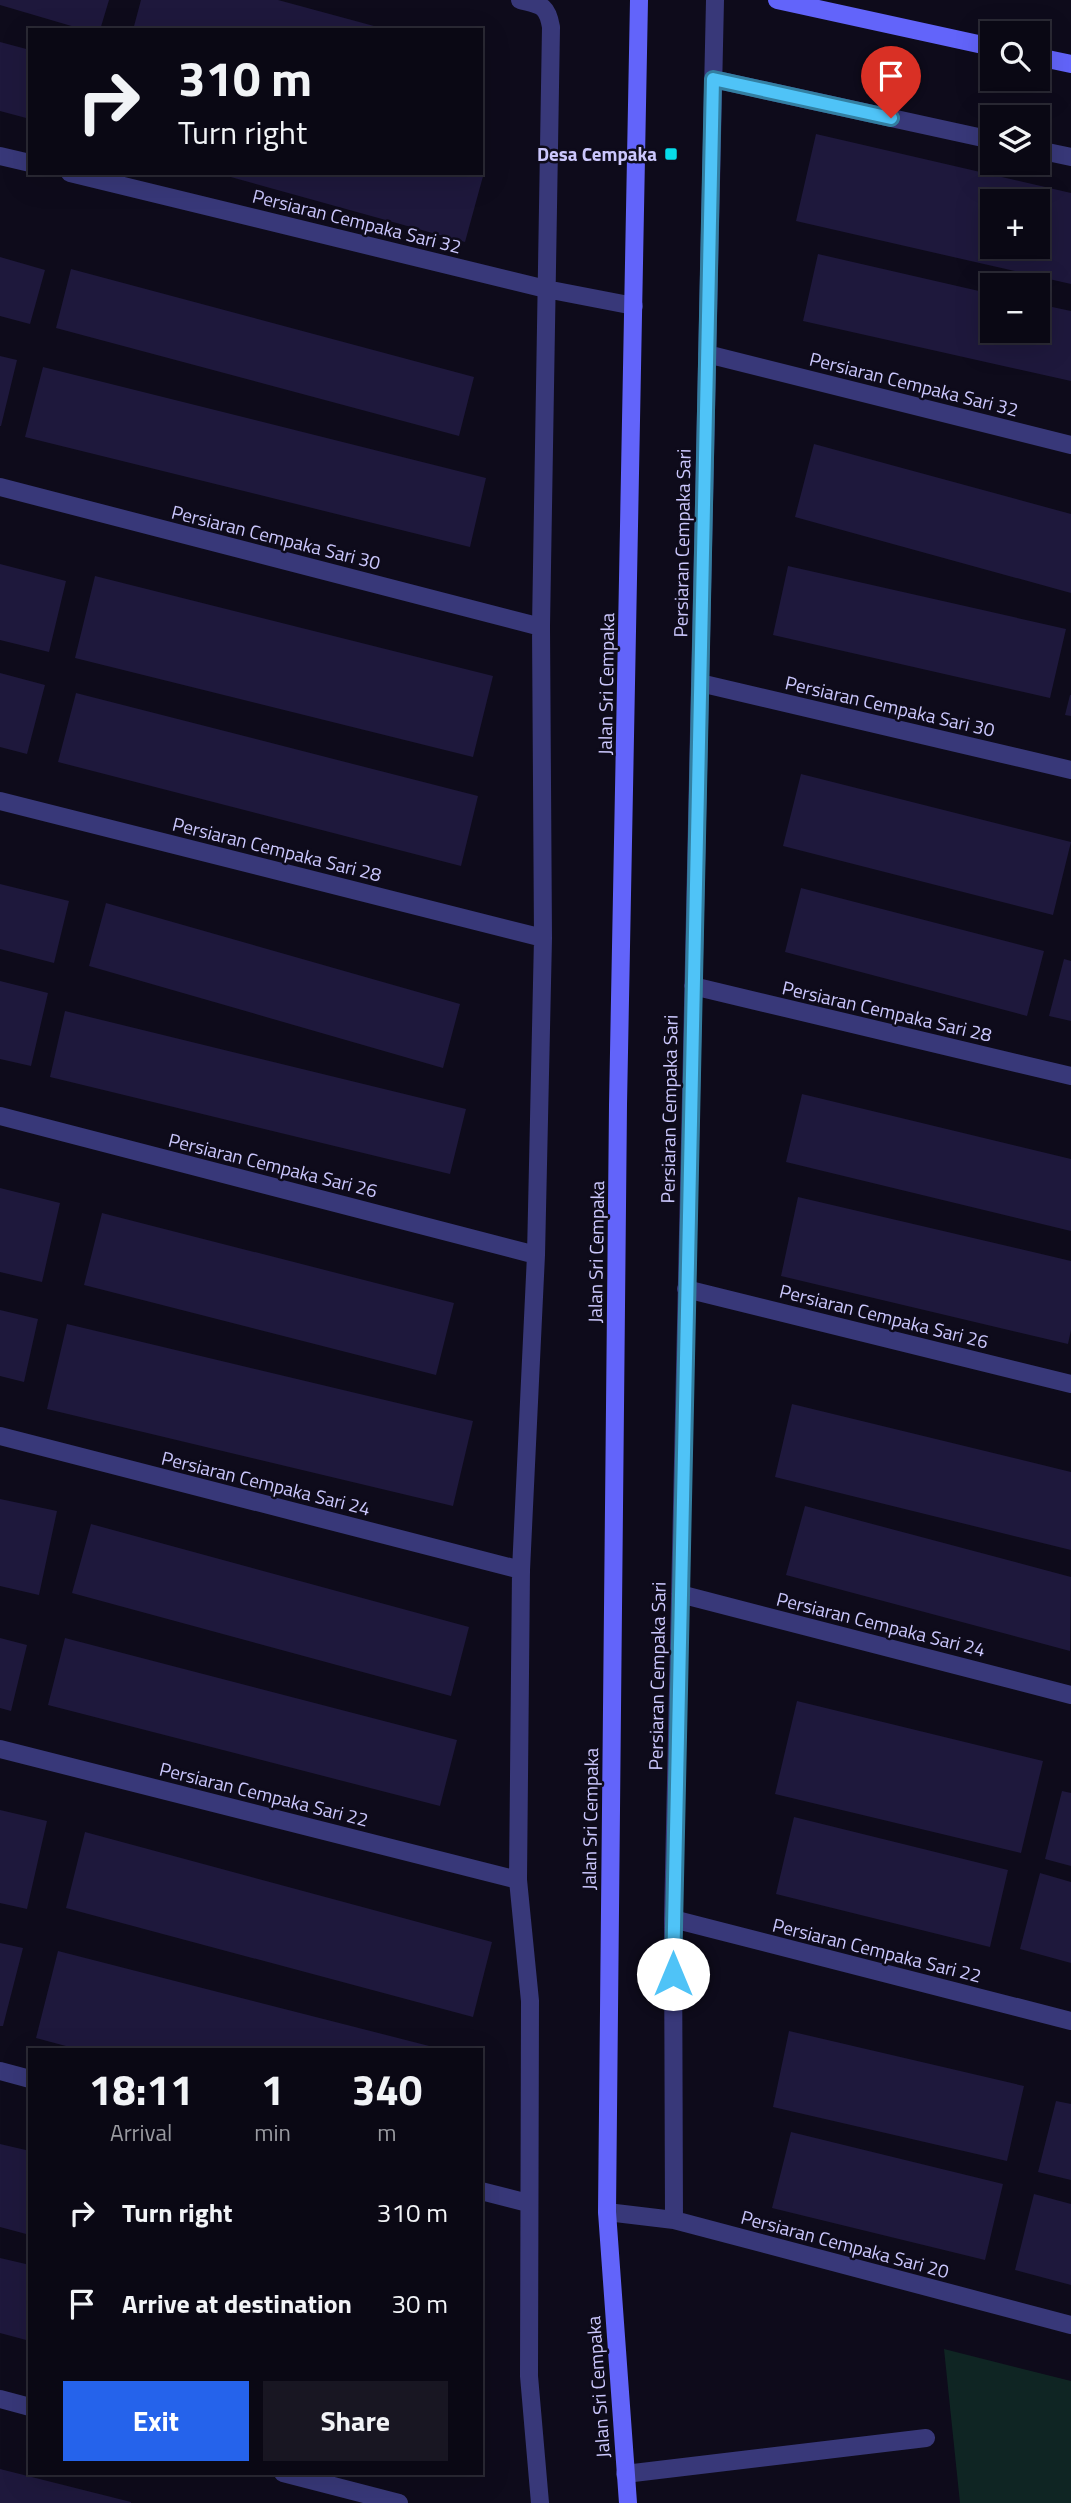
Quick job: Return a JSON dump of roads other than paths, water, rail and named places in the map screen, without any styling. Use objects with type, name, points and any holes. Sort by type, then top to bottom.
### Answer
[{"type":"street","points":[[520,0],[541,5],[548,12],[551,27],[541,626],[543,939],[536,1255],[521,1570],[519,1880],[530,2001],[529,2376],[540,2503]]},
{"type":"street","name":"Jalan Sri Cempaka","points":[[628,2503],[607,2212],[618,1105],[639,0]]},
{"type":"street","name":"Persiaran Cempaka Sari","points":[[674,2220],[673,1919],[715,0]]},
{"type":"street","points":[[777,0],[980,44]]},
{"type":"street","points":[[1050,60],[1071,64]]},
{"type":"street","points":[[713,79],[980,137]]},
{"type":"street","points":[[1050,153],[1071,157]]},
{"type":"street","points":[[0,156],[28,163]]},
{"type":"street","name":"Persiaran Cempaka Sari 32","points":[[78,175],[546,289],[635,306]]},
{"type":"street","name":"Persiaran Cempaka Sari 32","points":[[707,354],[1071,445]]},
{"type":"street","name":"Persiaran Cempaka Sari 30","points":[[0,487],[541,626]]},
{"type":"street","name":"Persiaran Cempaka Sari 30","points":[[700,683],[1071,770]]},
{"type":"street","name":"Persiaran Cempaka Sari 28","points":[[0,801],[543,939]]},
{"type":"street","name":"Persiaran Cempaka Sari 28","points":[[693,986],[1071,1076]]},
{"type":"street","name":"Persiaran Cempaka Sari 26","points":[[0,1116],[536,1255]]},
{"type":"street","name":"Persiaran Cempaka Sari 26","points":[[686,1289],[1071,1384]]},
{"type":"street","name":"Persiaran Cempaka Sari 24","points":[[0,1436],[521,1570]]},
{"type":"street","name":"Persiaran Cempaka Sari 24","points":[[680,1594],[1071,1695]]},
{"type":"street","name":"Persiaran Cempaka Sari 22","points":[[0,1749],[519,1880]]},
{"type":"street","name":"Persiaran Cempaka Sari 22","points":[[673,1919],[1071,2021]]},
{"type":"street","points":[[0,2071],[28,2078]]},
{"type":"street","points":[[483,2192],[528,2203]]},
{"type":"street","name":"Persiaran Cempaka Sari 20","points":[[607,2212],[674,2220],[1071,2325]]},
{"type":"street","points":[[0,2399],[28,2406]]},
{"type":"street","points":[[625,2474],[926,2438]]},
{"type":"street","points":[[291,2475],[399,2503]]},
{"type":"place","name":"Desa Cempaka","points":[[671,154]]}]
